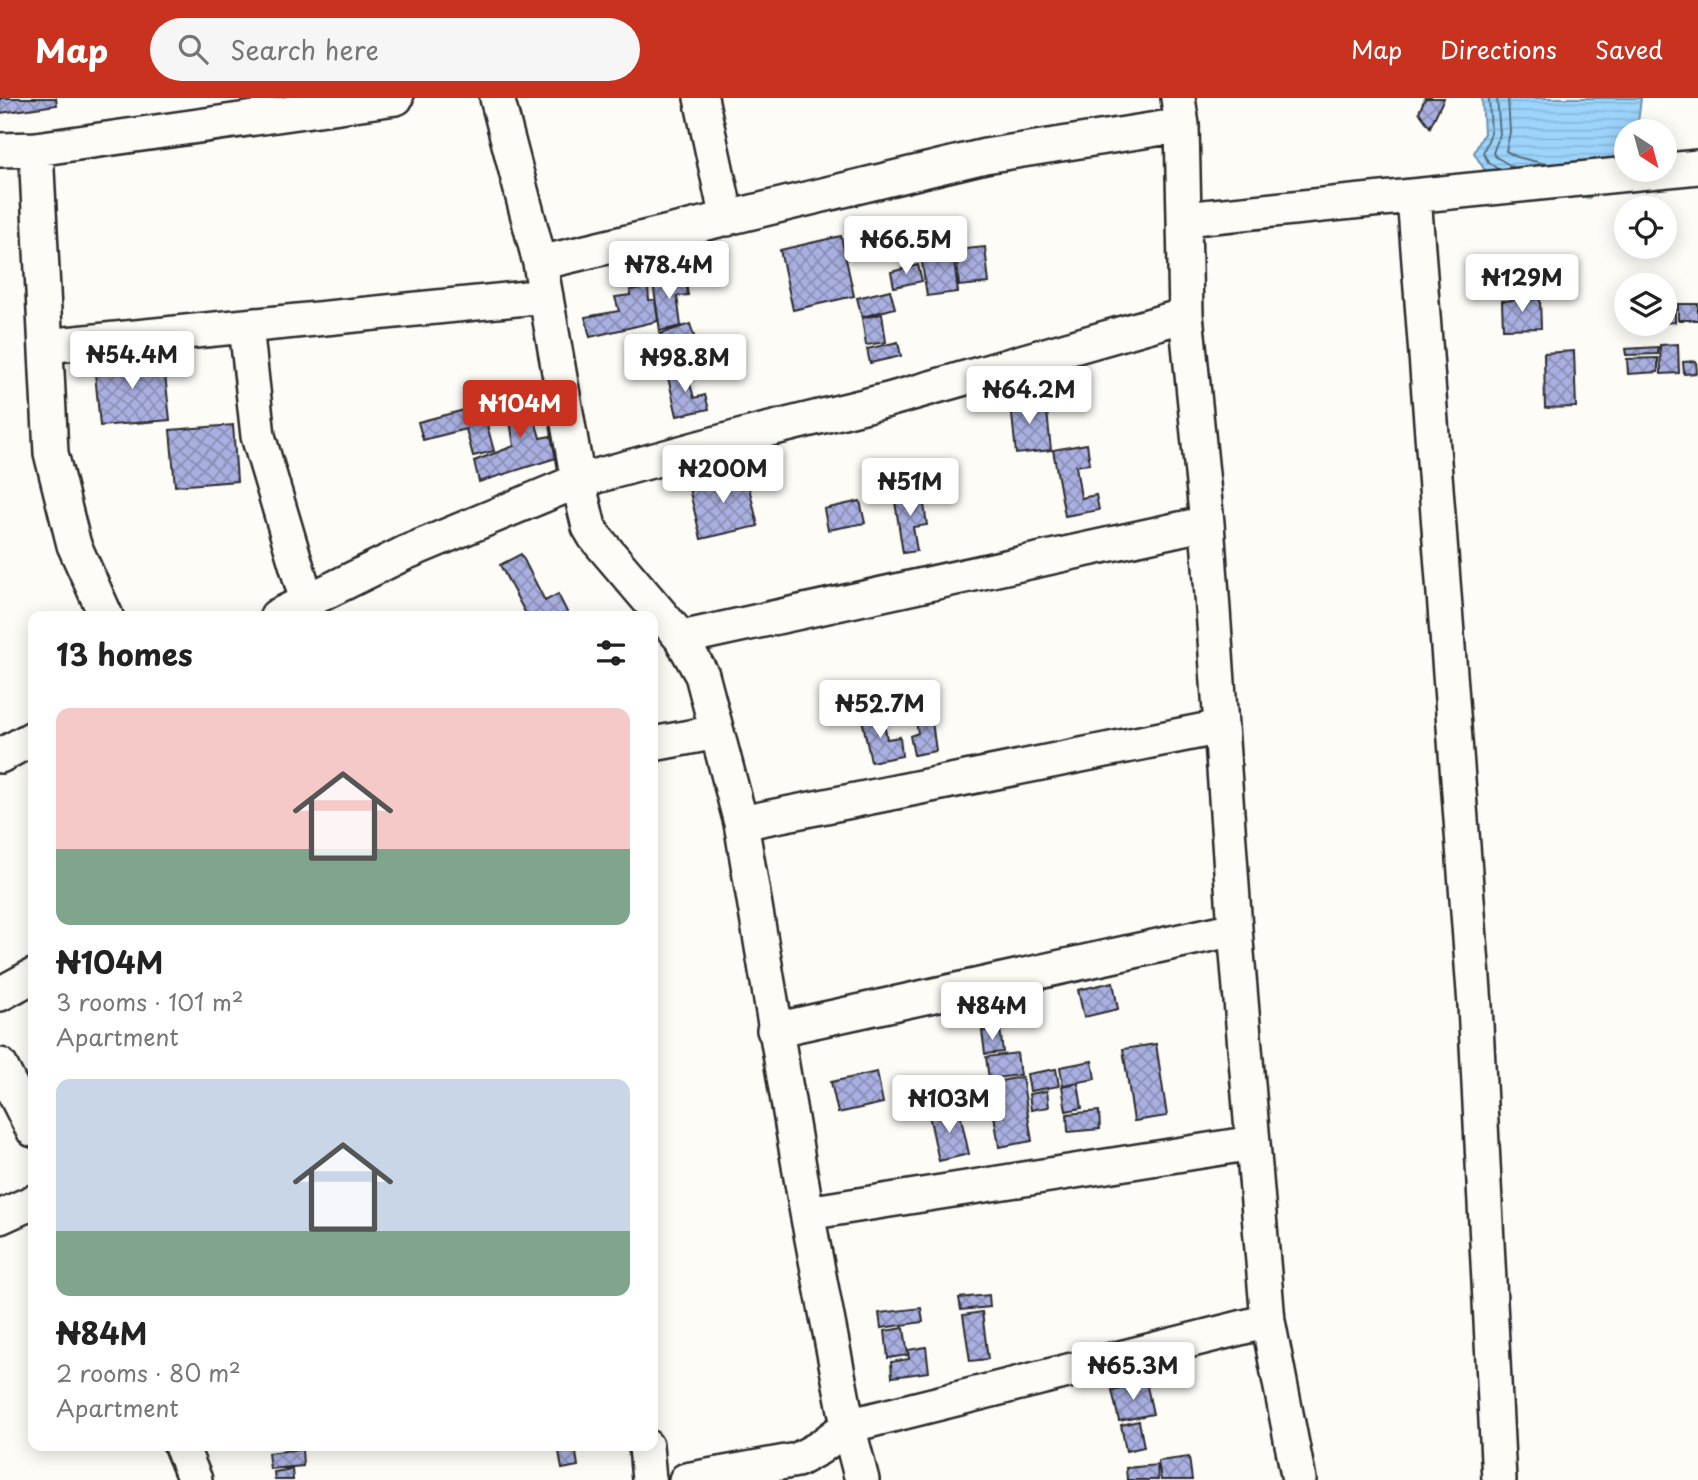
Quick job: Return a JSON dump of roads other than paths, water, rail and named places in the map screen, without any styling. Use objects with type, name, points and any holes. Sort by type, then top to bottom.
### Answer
[{"type":"street","points":[[0,150],[36,149],[221,110],[396,98]]},
{"type":"street","points":[[497,98],[540,264],[578,481],[589,527],[681,638],[702,675],[741,823],[774,1031],[807,1213],[848,1426],[862,1480]]},
{"type":"street","points":[[701,98],[727,219]]},
{"type":"street","points":[[540,264],[1180,111],[1186,315],[1208,523],[1235,929],[1268,1321],[1299,1480]]},
{"type":"street","points":[[36,149],[51,453],[74,545],[104,611]]},
{"type":"street","points":[[1184,219],[1698,167]]},
{"type":"street","points":[[1414,196],[1475,1005],[1499,1480]]},
{"type":"street","points":[[46,346],[546,296]]},
{"type":"street","points":[[287,611],[405,553],[578,481],[888,400],[1186,315]]},
{"type":"street","points":[[246,326],[258,436],[307,601]]},
{"type":"street","points":[[681,638],[1208,523]]},
{"type":"street","points":[[741,823],[1221,727]]},
{"type":"street","points":[[658,743],[717,732]]},
{"type":"street","points":[[0,756],[28,741]]},
{"type":"street","points":[[774,1031],[1235,929]]},
{"type":"street","points":[[0,994],[28,979]]},
{"type":"street","points":[[0,1065],[28,1120]]},
{"type":"street","points":[[807,1213],[1253,1143]]},
{"type":"street","points":[[0,1217],[28,1204]]},
{"type":"street","points":[[686,1480],[797,1460],[848,1426],[1268,1321]]},
{"type":"street","points":[[183,1451],[195,1480]]},
{"type":"street","points":[[646,1451],[649,1480]]},
{"type":"water","points":[[1482,98],[1641,98],[1638,119],[1614,119],[1614,179],[1589,198],[1507,182],[1484,169],[1474,153],[1484,133]]}]
